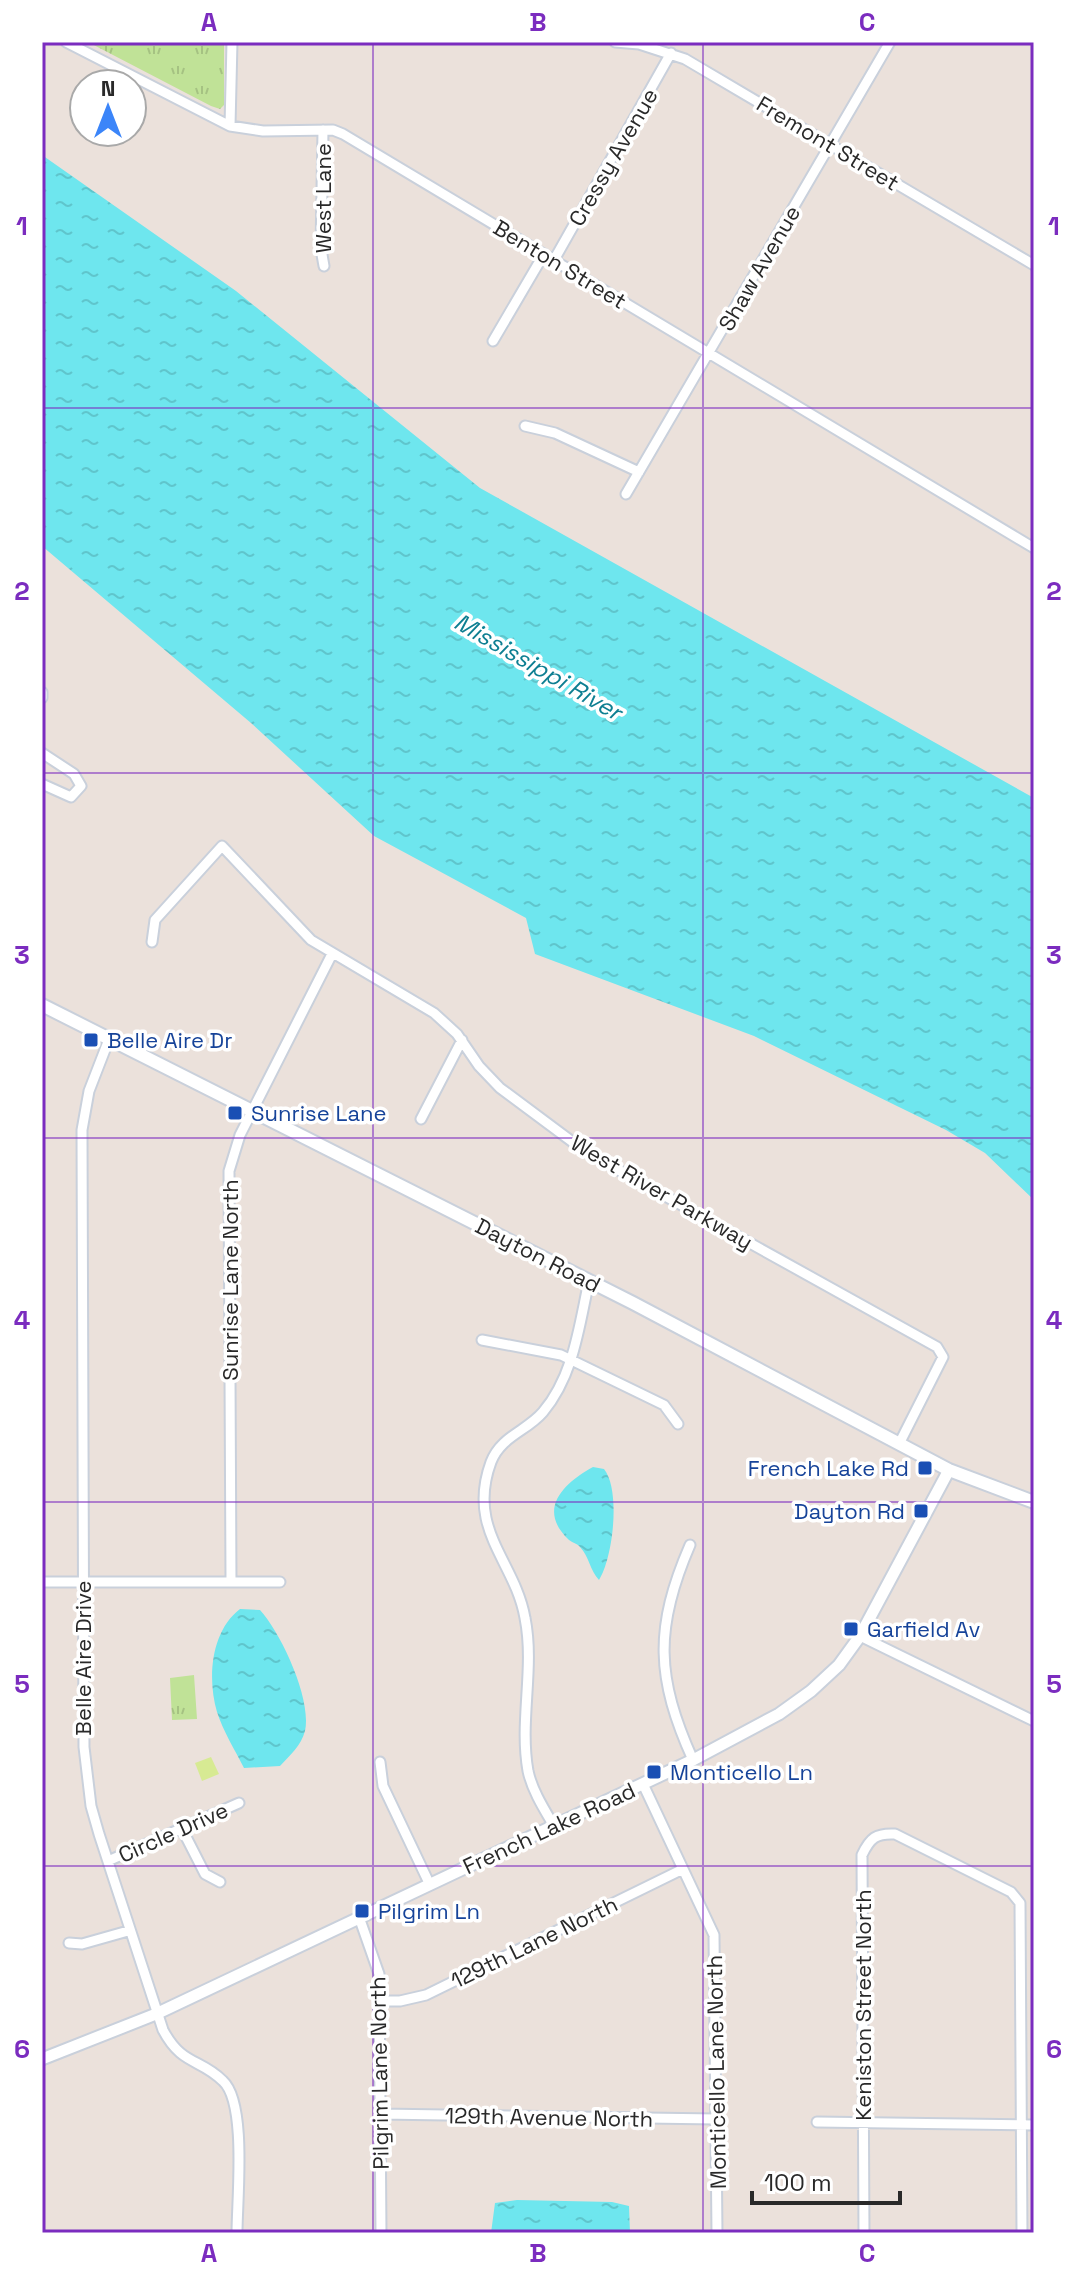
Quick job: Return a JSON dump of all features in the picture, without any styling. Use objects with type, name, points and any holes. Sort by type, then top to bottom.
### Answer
[{"type":"main road","name":"Dayton Road","points":[[42,1005],[108,1042],[589,1281],[949,1470],[1034,1502]]},
{"type":"street","name":"Benton Street","points":[[66,42],[230,126],[263,131],[333,130],[358,142],[1034,548]]},
{"type":"street","points":[[230,126],[232,42]]},
{"type":"street","name":"Fremont Street","points":[[615,42],[671,53],[1034,265]]},
{"type":"street","name":"Shaw Avenue","points":[[626,494],[890,42]]},
{"type":"street","name":"Cressy Avenue","points":[[554,260],[671,53]]},
{"type":"street","name":"West Lane","points":[[323,130],[324,266]]},
{"type":"street","points":[[493,341],[544,254]]},
{"type":"street","points":[[525,426],[555,433],[639,472]]},
{"type":"street","points":[[42,753],[74,774],[81,786],[71,797],[42,784]]},
{"type":"street","name":"West River Parkway","points":[[152,942],[155,920],[222,846],[297,927],[332,954],[434,1013],[462,1040],[500,1088],[586,1152],[937,1347],[943,1357],[899,1444]]},
{"type":"street","name":"Sunrise Lane North","points":[[231,1581],[228,1191],[233,1155],[332,954]]},
{"type":"street","points":[[421,1119],[462,1040]]},
{"type":"street","name":"Belle Aire Drive","points":[[108,1042],[89,1091],[82,1130],[84,1747],[91,1806],[156,2014],[179,2055],[221,2078],[234,2097],[237,2233]]},
{"type":"street","points":[[554,1826],[529,1773],[525,1615],[488,1530],[486,1488],[492,1458],[500,1445],[544,1411],[571,1360],[576,1349],[589,1281]]},
{"type":"street","points":[[482,1340],[547,1351],[571,1360],[664,1405],[678,1424]]},
{"type":"street","name":"French Lake Road","points":[[42,2059],[156,2014],[693,1760],[779,1714],[811,1691],[839,1665],[860,1636],[949,1470]]},
{"type":"street","points":[[690,1545],[668,1602],[666,1662],[669,1704],[693,1760]]},
{"type":"street","points":[[42,1582],[280,1582]]},
{"type":"street","points":[[860,1636],[1034,1721]]},
{"type":"street","points":[[380,1762],[383,1786],[430,1885]]},
{"type":"street","name":"Monticello Lane North","points":[[643,1784],[714,1935],[717,2233]]},
{"type":"street","name":"Circle Drive","points":[[108,1861],[239,1803]]},
{"type":"street","points":[[182,1829],[205,1874],[220,1882]]},
{"type":"street","name":"Keniston Street North","points":[[864,2233],[862,1855],[869,1839],[880,1833],[895,1834],[999,1885],[1011,1892],[1020,1903],[1021,2125]]},
{"type":"street","name":"129th Lane North","points":[[380,2001],[426,1995],[683,1869]]},
{"type":"street","name":"Pilgrim Lane North","points":[[359,1917],[376,1960],[380,2001],[381,2233]]},
{"type":"street","points":[[69,1943],[82,1944],[128,1931]]},
{"type":"street","name":"129th Avenue North","points":[[381,2114],[716,2119]]},
{"type":"street","points":[[817,2122],[1034,2125]]},
{"type":"street","points":[[1021,2125],[1022,2233]]},
{"type":"green space","points":[[88,42],[224,42],[224,105],[220,109],[211,106],[148,73],[148,68],[138,68]]},
{"type":"green space","points":[[194,1675],[197,1719],[172,1720],[170,1678]]},
{"type":"green space","points":[[211,1757],[219,1774],[202,1781],[195,1763]]},
{"type":"water","name":"Mississippi River","points":[[42,155],[236,291],[480,488],[1034,798],[1034,1200],[985,1153],[946,1130],[754,1036],[535,954],[526,918],[374,836],[251,723],[42,546]]},
{"type":"water","points":[[593,1467],[604,1469],[614,1508],[608,1556],[599,1580],[583,1551],[559,1529],[554,1507],[564,1489]]},
{"type":"water","points":[[240,1609],[260,1610],[268,1620],[293,1667],[304,1702],[305,1731],[295,1750],[280,1766],[244,1768],[217,1712],[212,1670],[217,1642],[230,1618]]},
{"type":"water","points":[[517,2200],[612,2202],[629,2206],[630,2233],[491,2233],[495,2203]]},
{"type":"place","name":"Belle Aire Dr","points":[[91,1040]]},
{"type":"place","name":"Sunrise Lane","points":[[235,1113]]},
{"type":"place","name":"French Lake Rd","points":[[925,1468]]},
{"type":"place","name":"Dayton Rd","points":[[921,1511]]},
{"type":"place","name":"Garfield Av","points":[[851,1629]]},
{"type":"place","name":"Monticello Ln","points":[[654,1772]]},
{"type":"place","name":"Pilgrim Ln","points":[[362,1911]]}]
